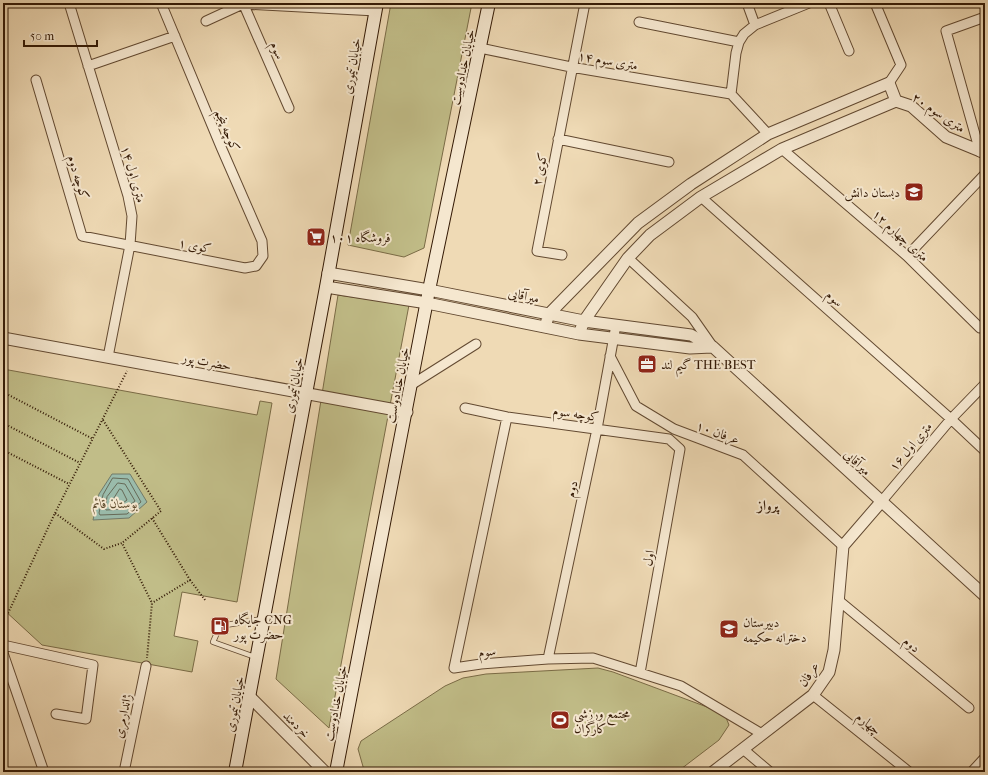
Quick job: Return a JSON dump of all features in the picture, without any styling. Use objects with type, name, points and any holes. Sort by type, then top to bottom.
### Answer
[{"type":"main road","name":"خیابان خدادوست","points":[[336,772],[407,412],[429,290],[489,3]]},
{"type":"main road","name":"خیابان تیموری","points":[[235,772],[326,287],[376,7]]},
{"type":"street","name":"۱۴ متری اول","points":[[68,3],[128,196],[132,216],[130,245],[108,357]]},
{"type":"street","name":"کوچه پنجم","points":[[161,3],[262,241],[263,256],[256,266]]},
{"type":"street","points":[[206,21],[243,3],[376,7]]},
{"type":"street","name":"سوم","points":[[243,3],[288,108]]},
{"type":"street","name":"کوی ۲","points":[[562,255],[536,251],[571,67],[585,3]]},
{"type":"street","points":[[747,3],[756,25]]},
{"type":"street","points":[[768,134],[731,94],[738,42],[744,34],[756,25],[809,3]]},
{"type":"street","points":[[829,3],[849,51]]},
{"type":"street","points":[[545,327],[549,314],[638,223],[691,184],[768,134],[889,83],[901,65],[875,3]]},
{"type":"street","points":[[982,153],[946,31],[985,17]]},
{"type":"street","points":[[639,22],[738,42]]},
{"type":"street","points":[[88,66],[175,36]]},
{"type":"street","name":"۱۴ متری سوم","points":[[480,48],[571,67],[731,94]]},
{"type":"street","name":"کوچه دوم","points":[[36,80],[82,236],[130,245]]},
{"type":"street","name":"۲۰ متری سوم","points":[[889,83],[896,101],[910,106],[946,137],[982,153]]},
{"type":"street","points":[[579,334],[584,321],[628,258],[650,235],[701,197],[782,149],[896,101]]},
{"type":"street","points":[[558,139],[669,162]]},
{"type":"street","name":"۱۲ متری چهارم","points":[[782,149],[907,256],[980,328]]},
{"type":"street","points":[[907,256],[985,174]]},
{"type":"street","name":"سوم","points":[[701,197],[952,419],[985,451]]},
{"type":"street","name":"کوی ۱","points":[[130,245],[245,268],[256,266]]},
{"type":"street","points":[[628,258],[692,317],[713,347]]},
{"type":"street","name":"میرآقایی","points":[[328,273],[429,290],[584,321],[690,335],[713,347],[985,596]]},
{"type":"street","name":"میرآقایی","points":[[326,287],[427,303],[579,334],[690,348],[713,347]]},
{"type":"street","name":"دوم","points":[[548,659],[616,325]]},
{"type":"street","name":"حضرت پور","points":[[3,338],[407,412]]},
{"type":"street","points":[[411,385],[476,344]]},
{"type":"street","name":"عرفان ۱۰","points":[[610,356],[636,406],[674,429],[743,455],[843,546]]},
{"type":"street","name":"۱۶ متری اول","points":[[843,546],[952,419],[985,384]]},
{"type":"street","name":"کوچه سوم","points":[[465,408],[507,417],[669,439],[680,449]]},
{"type":"street","name":"سوم","points":[[507,417],[454,668],[481,664],[548,659],[593,658],[681,686],[762,734]]},
{"type":"street","name":"اول","points":[[640,672],[680,449]]},
{"type":"street","name":"عرفان","points":[[713,772],[813,695],[829,672],[834,650],[843,546]]},
{"type":"street","name":"دوم","points":[[838,600],[969,708]]},
{"type":"street","points":[[3,644],[94,665],[86,719],[56,714]]},
{"type":"street","points":[[3,653],[44,772]]},
{"type":"street","name":"ژاندارمری","points":[[124,772],[146,666]]},
{"type":"street","name":"چهارم","points":[[813,695],[908,771],[907,772]]},
{"type":"street","name":"خردمند","points":[[249,696],[326,772]]},
{"type":"street","points":[[743,749],[770,772]]},
{"type":"street","points":[[973,772],[985,759]]},
{"type":"lane","points":[[257,657],[213,642],[220,626],[264,619]]},
{"type":"path","points":[[3,624],[55,513],[132,361]]},
{"type":"path","points":[[3,392],[93,439]]},
{"type":"path","points":[[55,513],[104,548],[122,544],[161,511],[103,420]]},
{"type":"path","points":[[3,423],[80,464]]},
{"type":"path","points":[[3,450],[70,484]]},
{"type":"path","points":[[152,518],[190,580],[205,600]]},
{"type":"path","points":[[122,544],[152,603],[146,666]]},
{"type":"path","points":[[152,603],[190,580]]},
{"type":"green space","points":[[391,3],[472,3],[424,248],[404,257],[348,245]]},
{"type":"green space","points":[[338,295],[409,305],[329,728],[276,679]]},
{"type":"green space","name":"بوستان قائم","points":[[3,369],[257,415],[260,401],[272,403],[237,602],[182,592],[174,636],[198,641],[192,672],[42,645],[3,609]]},
{"type":"green space","name":"مجتمع ورزشی کارگران","points":[[598,668],[613,672],[707,707],[725,715],[729,725],[719,740],[677,772],[366,772],[364,770],[358,749],[361,741],[445,686],[463,678],[486,674]]},
{"type":"water","points":[[112,474],[130,474],[147,502],[129,518],[93,520],[99,494]]},
{"type":"place","name":"دبستان دانش","points":[[914,192]]},
{"type":"place","name":"فروشگاه ۱۰۱","points":[[316,237]]},
{"type":"place","name":"گیم لند THE BEST","points":[[647,364]]},
{"type":"place","name":"جایگاه CNG حضرت پور","points":[[220,626]]},
{"type":"place","name":"دبیرستان دخترانه حکیمه","points":[[729,629]]},
{"type":"place","name":"مجتمع ورزشی کارگران","points":[[560,720]]},
{"type":"district","name":"پرواز","points":[[768,505]]}]
